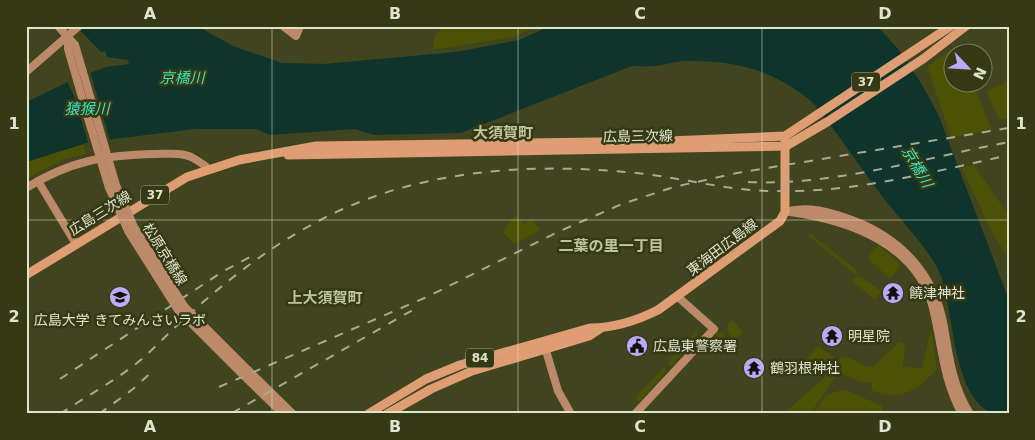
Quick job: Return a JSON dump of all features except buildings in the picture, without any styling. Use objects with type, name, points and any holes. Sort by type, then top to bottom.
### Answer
[{"type":"main road","name":"37","points":[[785,141],[818,114],[952,26]]},
{"type":"main road","name":"広島三次線","points":[[26,275],[171,186],[209,169],[275,153],[327,156],[785,141],[826,122],[922,59],[966,26]]},
{"type":"main road","points":[[785,141],[785,212]]},
{"type":"main road","name":"東海田広島線","points":[[387,414],[431,389],[472,371],[545,346],[590,328],[601,328],[645,316],[678,297],[780,221],[785,212]]},
{"type":"main road","name":"東海田広島線","points":[[368,414],[426,379],[460,365],[545,346]]},
{"type":"street","name":"松原京橋線","points":[[58,26],[74,45],[79,73],[109,188],[120,216],[133,239],[184,317],[283,414]]},
{"type":"street","points":[[283,26],[296,36],[300,26]]},
{"type":"street","points":[[26,72],[78,27]]},
{"type":"street","name":"松原京橋線","points":[[79,73],[120,198],[134,228],[170,286],[197,322],[293,414]]},
{"type":"street","points":[[26,188],[79,162],[119,155],[180,154],[193,158],[209,169]]},
{"type":"street","points":[[38,181],[76,244]]},
{"type":"street","points":[[785,212],[806,208],[839,215],[878,231],[911,257],[934,292],[944,326],[950,367],[961,397],[970,414]]},
{"type":"street","points":[[785,212],[822,218],[852,227],[888,245],[906,262],[929,296],[944,372],[962,414]]},
{"type":"street","points":[[635,414],[714,329],[678,297]]},
{"type":"street","points":[[545,346],[558,391],[571,414]]},
{"type":"green space","points":[[443,26],[538,26],[513,37],[433,50],[434,37]]},
{"type":"green space","points":[[942,56],[942,92],[977,92],[992,130],[951,138],[927,66]]},
{"type":"green space","points":[[1007,82],[1009,85],[1009,118],[999,120],[986,92],[992,92],[992,88]]},
{"type":"green space","points":[[83,144],[86,154],[65,159],[26,179],[26,162]]},
{"type":"green space","points":[[974,165],[1009,216],[1009,259],[991,231],[962,168]]},
{"type":"green space","points":[[515,215],[525,224],[531,218],[541,230],[514,244],[503,232]]},
{"type":"green space","points":[[807,235],[812,235],[858,271],[855,274]]},
{"type":"green space","points":[[878,245],[901,265],[890,279],[870,260],[869,256]]},
{"type":"green space","points":[[858,275],[881,291],[875,300],[852,281]]},
{"type":"green space","points":[[733,320],[743,333],[736,339],[731,337],[727,331],[728,324]]},
{"type":"green space","points":[[931,328],[937,369],[913,390],[900,395],[887,395],[871,390],[872,384],[869,382],[861,382],[845,375],[837,374],[810,414],[783,414],[823,379],[836,361],[845,356],[866,366],[873,367],[899,342],[905,344],[903,366],[922,369]]},
{"type":"green space","points":[[698,329],[697,337],[671,366],[667,363]]},
{"type":"green space","points":[[718,332],[724,333],[729,345],[721,351],[714,337]]},
{"type":"green space","points":[[818,346],[834,357],[816,378],[803,363]]},
{"type":"green space","points":[[664,367],[667,370],[639,402],[635,398]]},
{"type":"green space","points":[[846,390],[882,406],[883,414],[813,414],[826,395]]},
{"type":"water","name":"京橋川","points":[[76,26],[197,26],[233,46],[282,63],[324,64],[456,52],[519,40],[550,26],[877,26],[899,50],[921,83],[938,114],[1009,300],[1009,414],[994,414],[980,405],[970,391],[962,373],[941,276],[930,256],[882,196],[811,101],[797,90],[768,74],[737,65],[704,61],[682,61],[652,66],[632,66],[461,133],[374,135],[355,129],[270,135],[256,129],[195,129],[90,142],[26,162],[26,102],[72,80],[106,67],[129,64],[128,60],[107,57],[105,51],[101,52]]},
{"type":"pier","points":[[90,71],[110,141],[89,145],[74,96],[66,79]]},
{"type":"railway","points":[[219,387],[429,296],[560,231],[622,204],[674,187],[737,173],[1009,128]]},
{"type":"railway","points":[[748,182],[813,180],[879,170],[1009,142]]},
{"type":"railway","points":[[60,414],[128,370],[220,288],[279,244],[343,209],[378,195],[414,185],[450,177],[487,172],[563,169],[637,173],[740,189],[805,191],[834,189],[893,180],[1009,155]]},
{"type":"railway","points":[[60,379],[222,272],[250,257]]},
{"type":"railway","points":[[232,413],[418,307]]},
{"type":"railway","points":[[99,414],[133,389],[155,369]]},
{"type":"place","name":"饒津神社","points":[[893,293]]},
{"type":"place","name":"広島大学 きてみんさいラボ","points":[[120,297]]},
{"type":"place","name":"明星院","points":[[832,336]]},
{"type":"place","name":"広島東警察署","points":[[637,346]]},
{"type":"place","name":"鶴羽根神社","points":[[754,368]]},
{"type":"district","name":"大須賀町","points":[[503,133]]},
{"type":"district","name":"二葉の里一丁目","points":[[611,246]]},
{"type":"district","name":"上大須賀町","points":[[325,298]]},
{"type":"water label","name":"猿猴川","points":[[87,109]]}]
